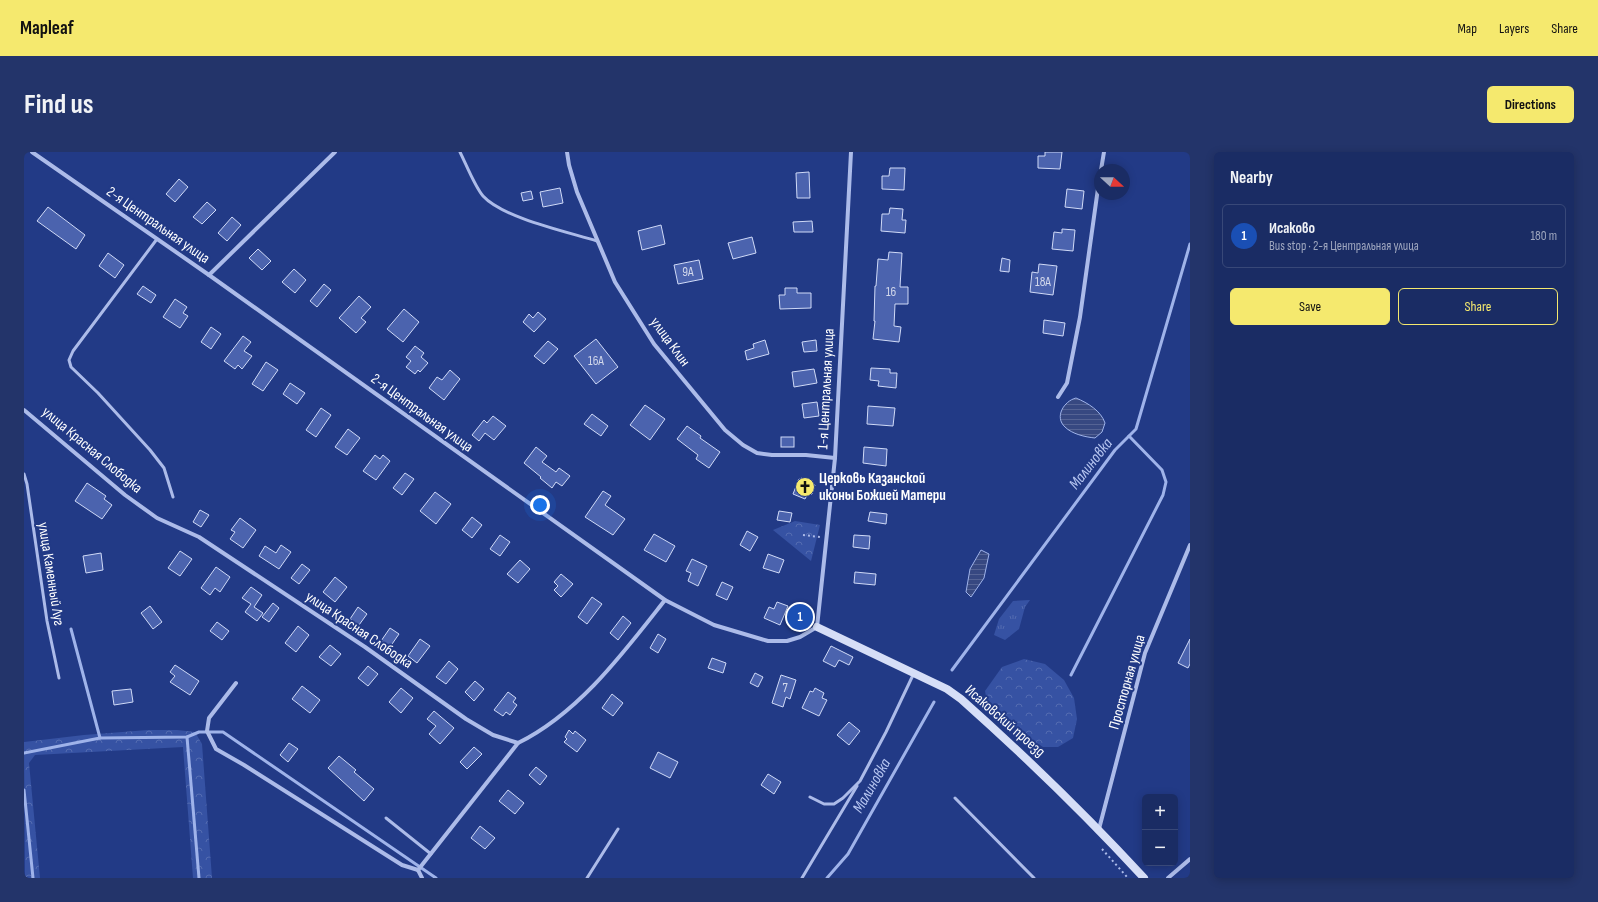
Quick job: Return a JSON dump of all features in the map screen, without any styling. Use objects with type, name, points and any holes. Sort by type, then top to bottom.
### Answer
[{"type":"street","name":"2-я Центральная улица","points":[[32,152],[209,275],[664,600],[714,625],[768,641],[787,641],[800,637],[817,627]]},
{"type":"street","points":[[209,275],[335,152]]},
{"type":"street","name":"улица Клин","points":[[567,152],[569,165],[577,192],[615,282],[654,344],[726,430],[742,445],[757,453],[835,458]]},
{"type":"street","name":"1-я Центральная улица","points":[[817,627],[835,458],[851,152]]},
{"type":"street","points":[[1102,164],[1104,152]]},
{"type":"street","points":[[1058,397],[1068,383],[1080,317],[1096,200]]},
{"type":"street","name":"улица Красная Слободка","points":[[25,411],[125,495],[157,518],[199,537],[365,648],[466,719],[493,735],[518,743]]},
{"type":"street","name":"Просторная улица","points":[[1099,828],[1145,653],[1190,545]]},
{"type":"street","points":[[418,870],[518,743],[536,734],[554,721],[583,694],[622,654],[664,600]]},
{"type":"street","name":"Исаковский проезд","points":[[817,627],[914,673],[961,699],[1048,777],[1099,828],[1144,878]]},
{"type":"street","points":[[236,683],[209,718],[207,731],[216,749],[396,860],[418,870],[422,878]]},
{"type":"street","points":[[1168,878],[1190,859]]},
{"type":"lane","points":[[460,152],[482,196],[498,208],[523,218],[598,241]]},
{"type":"lane","points":[[157,239],[76,346],[69,360],[71,367],[98,393],[150,450],[164,468],[173,497]]},
{"type":"lane","name":"улица Каменный Луг","points":[[24,474],[27,484],[46,621],[59,678]]},
{"type":"lane","points":[[802,878],[860,781],[886,732],[914,673]]},
{"type":"lane","points":[[810,797],[824,804],[834,804],[843,798],[860,781]]},
{"type":"lane","points":[[955,798],[1034,878]]},
{"type":"lane","points":[[386,818],[431,854]]},
{"type":"lane","points":[[587,878],[618,829]]},
{"type":"path","points":[[803,535],[826,538]]},
{"type":"path","points":[[1099,845],[1128,878]]},
{"type":"green space","points":[[795,521],[820,525],[811,561],[773,530]]},
{"type":"green space","points":[[1030,600],[1025,607],[1019,629],[1005,640],[994,635],[999,619],[1013,601]]},
{"type":"green space","points":[[1024,659],[1045,664],[1064,680],[1074,698],[1077,719],[1073,738],[1058,747],[1043,747],[1016,730],[988,708],[985,691],[1002,667]]},
{"type":"green space","points":[[148,730],[177,730],[195,732],[202,744],[212,878],[193,878],[183,747],[35,755],[29,763],[40,878],[25,878],[24,742]]},
{"type":"shaded area","points":[[1076,398],[1094,408],[1105,423],[1102,432],[1095,438],[1075,433],[1065,427],[1060,419],[1060,414],[1064,406]]},
{"type":"shaded area","points":[[981,550],[989,554],[984,578],[971,597],[966,592],[970,569]]},
{"type":"building","points":[[1045,152],[1062,152],[1060,169],[1038,168],[1038,156],[1045,156]]},
{"type":"building","points":[[890,168],[905,168],[904,190],[882,189],[882,176],[889,176]]},
{"type":"building","points":[[809,172],[810,198],[797,198],[796,173]]},
{"type":"building","points":[[179,179],[188,187],[175,202],[166,194]]},
{"type":"building","points":[[560,188],[563,203],[543,207],[540,192]]},
{"type":"building","points":[[1067,189],[1084,191],[1082,209],[1065,207]]},
{"type":"building","points":[[531,191],[533,199],[523,201],[521,193]]},
{"type":"building","points":[[207,202],[216,210],[202,224],[193,217]]},
{"type":"building","points":[[48,207],[85,235],[76,249],[37,221]]},
{"type":"building","points":[[890,208],[903,209],[902,220],[906,220],[905,233],[881,231],[882,214],[889,214]]},
{"type":"building","points":[[232,217],[241,225],[227,241],[218,233]]},
{"type":"building","points":[[812,221],[813,232],[794,232],[793,222]]},
{"type":"building","points":[[661,225],[665,244],[642,250],[638,231]]},
{"type":"building","points":[[1062,229],[1075,230],[1073,251],[1052,249],[1054,232],[1062,233]]},
{"type":"building","points":[[752,237],[756,253],[733,259],[728,243]]},
{"type":"building","points":[[258,249],[271,261],[262,270],[249,258]]},
{"type":"building","points":[[889,252],[902,253],[900,287],[908,287],[908,304],[895,304],[894,326],[901,327],[899,342],[873,339],[875,321],[875,286],[878,259],[888,260]]},
{"type":"building","points":[[108,253],[124,265],[115,278],[99,266]]},
{"type":"building","points":[[1002,258],[1010,260],[1009,272],[1000,271]]},
{"type":"building","points":[[699,260],[703,279],[678,284],[674,265]]},
{"type":"building","points":[[1039,264],[1057,266],[1053,295],[1030,292],[1032,272],[1038,273]]},
{"type":"building","points":[[294,269],[306,280],[295,293],[282,282]]},
{"type":"building","points":[[324,284],[331,290],[317,307],[310,301]]},
{"type":"building","points":[[143,286],[156,295],[151,303],[137,294]]},
{"type":"building","points":[[785,288],[797,288],[797,293],[811,293],[811,308],[780,309],[779,295],[785,295]]},
{"type":"building","points":[[359,296],[371,307],[361,318],[366,322],[356,333],[339,318]]},
{"type":"building","points":[[175,299],[187,307],[183,313],[188,316],[180,328],[163,317]]},
{"type":"building","points":[[404,309],[419,322],[403,342],[387,329]]},
{"type":"building","points":[[538,312],[546,319],[534,332],[523,322],[529,314],[533,318]]},
{"type":"building","points":[[1044,320],[1065,323],[1063,336],[1043,333]]},
{"type":"building","points":[[211,327],[221,334],[211,349],[201,342]]},
{"type":"building","points":[[243,336],[251,342],[244,351],[252,356],[242,369],[238,365],[235,369],[224,361]]},
{"type":"building","points":[[596,339],[618,367],[596,384],[574,356]]},
{"type":"building","points":[[765,340],[769,354],[747,360],[745,351],[754,348],[753,344]]},
{"type":"building","points":[[816,340],[817,351],[804,352],[802,342]]},
{"type":"building","points":[[548,341],[558,349],[544,364],[534,356]]},
{"type":"building","points":[[415,346],[424,353],[421,357],[428,363],[420,372],[418,370],[415,374],[406,367],[411,361],[406,357]]},
{"type":"building","points":[[266,362],[278,370],[263,391],[252,384]]},
{"type":"building","points":[[871,368],[890,369],[890,373],[897,373],[896,388],[878,386],[879,381],[870,380]]},
{"type":"building","points":[[814,369],[817,383],[794,387],[792,372]]},
{"type":"building","points":[[450,370],[460,379],[444,400],[429,388],[437,377],[442,380]]},
{"type":"building","points":[[290,383],[305,393],[297,404],[283,394]]},
{"type":"building","points":[[817,402],[819,416],[804,418],[802,404]]},
{"type":"building","points":[[645,405],[665,419],[650,440],[630,425]]},
{"type":"building","points":[[868,406],[895,408],[893,426],[867,424]]},
{"type":"building","points":[[321,408],[331,415],[316,437],[306,430]]},
{"type":"building","points":[[592,414],[608,426],[601,436],[584,424]]},
{"type":"building","points":[[493,416],[506,426],[494,440],[485,433],[479,441],[472,435],[484,420],[487,423]]},
{"type":"building","points":[[687,426],[701,436],[700,438],[720,452],[709,468],[696,459],[698,455],[677,439]]},
{"type":"building","points":[[348,429],[360,438],[347,455],[335,447]]},
{"type":"building","points":[[781,437],[794,437],[794,447],[781,447]]},
{"type":"building","points":[[536,447],[547,456],[542,462],[556,472],[559,468],[570,476],[562,486],[556,482],[552,488],[524,463]]},
{"type":"building","points":[[864,447],[887,449],[886,466],[863,463]]},
{"type":"building","points":[[375,455],[380,459],[383,455],[390,461],[376,480],[363,471]]},
{"type":"building","points":[[405,473],[414,479],[402,495],[393,488]]},
{"type":"building","name":"Церковь Казанской иконы Божией Матери","points":[[801,478],[813,482],[812,484],[815,485],[812,494],[807,495],[805,499],[793,494],[799,479],[801,480]]},
{"type":"building","points":[[87,483],[106,496],[104,499],[112,505],[102,519],[75,501]]},
{"type":"building","points":[[603,491],[611,496],[605,505],[625,519],[613,535],[585,517]]},
{"type":"building","points":[[435,492],[451,504],[436,524],[420,511]]},
{"type":"building","points":[[200,510],[209,515],[201,527],[193,522]]},
{"type":"building","points":[[779,511],[792,513],[790,522],[777,520]]},
{"type":"building","points":[[870,512],[887,514],[886,524],[868,521]]},
{"type":"building","points":[[472,517],[482,525],[472,538],[462,530]]},
{"type":"building","points":[[240,518],[256,530],[243,548],[230,539],[235,532],[231,530]]},
{"type":"building","points":[[747,531],[758,537],[750,551],[740,545]]},
{"type":"building","points":[[654,534],[675,546],[666,562],[644,550]]},
{"type":"building","points":[[500,535],[510,542],[500,556],[490,549]]},
{"type":"building","points":[[854,535],[870,536],[869,549],[853,547]]},
{"type":"building","points":[[281,545],[291,552],[279,569],[259,556],[265,546],[276,553]]},
{"type":"building","points":[[180,551],[192,559],[180,576],[168,568]]},
{"type":"building","points":[[101,553],[103,570],[86,573],[83,556]]},
{"type":"building","points":[[768,554],[784,560],[779,573],[763,568]]},
{"type":"building","points":[[692,559],[707,566],[698,586],[688,581],[691,573],[686,571]]},
{"type":"building","points":[[520,560],[530,569],[518,583],[507,574]]},
{"type":"building","points":[[302,564],[310,570],[299,584],[291,578]]},
{"type":"building","points":[[216,567],[230,577],[220,592],[215,588],[210,595],[201,588]]},
{"type":"building","points":[[855,572],[876,574],[875,585],[854,583]]},
{"type":"building","points":[[561,574],[573,584],[561,597],[554,590],[558,586],[554,582]]},
{"type":"building","points":[[335,577],[347,587],[335,602],[323,592]]},
{"type":"building","points":[[722,582],[733,587],[727,600],[716,595]]},
{"type":"building","points":[[251,587],[262,595],[254,607],[263,613],[257,621],[245,612],[251,604],[242,598]]},
{"type":"building","points":[[592,597],[602,604],[587,624],[578,617]]},
{"type":"building","points":[[777,602],[788,606],[780,625],[764,618],[769,607],[774,609]]},
{"type":"building","points":[[273,603],[279,608],[269,622],[262,617]]},
{"type":"building","points":[[150,606],[162,622],[153,629],[141,613]]},
{"type":"building","points":[[358,607],[367,614],[359,625],[350,619]]},
{"type":"building","points":[[623,616],[631,623],[618,640],[610,633]]},
{"type":"building","points":[[217,622],[229,631],[222,640],[210,631]]},
{"type":"building","points":[[298,626],[309,635],[296,652],[285,643]]},
{"type":"building","points":[[390,628],[399,634],[390,647],[381,641]]},
{"type":"building","points":[[658,634],[666,639],[658,653],[650,648]]},
{"type":"building","points":[[420,639],[430,646],[417,663],[408,656]]},
{"type":"building","points":[[1190,639],[1190,664],[1188,668],[1178,663]]},
{"type":"building","points":[[330,645],[341,654],[331,666],[319,657]]},
{"type":"building","points":[[831,646],[853,657],[849,665],[839,660],[835,667],[823,661]]},
{"type":"building","points":[[712,658],[726,663],[723,673],[708,668]]},
{"type":"building","points":[[449,661],[458,669],[446,684],[436,677]]},
{"type":"building","points":[[175,665],[199,681],[190,695],[170,682],[175,676],[170,672]]},
{"type":"building","points":[[368,666],[378,674],[368,686],[358,678]]},
{"type":"building","points":[[755,673],[763,677],[758,687],[750,683]]},
{"type":"building","points":[[781,675],[796,680],[790,699],[786,697],[783,707],[772,703]]},
{"type":"building","points":[[475,681],[484,689],[474,701],[465,692]]},
{"type":"building","points":[[302,686],[320,700],[310,713],[292,699]]},
{"type":"building","points":[[401,688],[413,698],[401,713],[389,702]]},
{"type":"building","points":[[815,688],[824,693],[822,698],[827,700],[819,716],[802,708],[810,691],[813,692]]},
{"type":"building","points":[[131,689],[133,702],[114,705],[112,691]]},
{"type":"building","points":[[508,692],[516,698],[513,702],[517,705],[510,715],[506,712],[503,716],[494,710]]},
{"type":"building","points":[[612,694],[623,703],[613,716],[602,708]]},
{"type":"building","points":[[434,711],[454,728],[440,744],[429,734],[436,726],[427,719]]},
{"type":"building","points":[[849,722],[860,731],[849,745],[837,735]]},
{"type":"building","points":[[569,730],[573,734],[575,731],[586,740],[577,752],[564,742],[567,739],[565,737]]},
{"type":"building","points":[[289,743],[298,749],[288,762],[280,755]]},
{"type":"building","points":[[474,747],[482,754],[467,769],[460,762]]},
{"type":"building","points":[[658,752],[678,762],[670,778],[650,768]]},
{"type":"building","points":[[339,756],[356,770],[354,772],[374,789],[364,801],[328,768]]},
{"type":"building","points":[[536,767],[547,776],[540,785],[529,775]]},
{"type":"building","points":[[768,774],[781,782],[774,794],[761,785]]},
{"type":"building","points":[[508,790],[524,803],[515,814],[499,801]]},
{"type":"building","points":[[480,826],[495,838],[485,849],[471,838]]},
{"type":"waterway","name":"Малиновка","points":[[952,670],[1115,450],[1136,429],[1190,244]]},
{"type":"waterway","points":[[1071,675],[1163,495],[1166,482],[1162,470],[1129,436]]},
{"type":"waterway","points":[[71,629],[100,738]]},
{"type":"waterway","name":"Малиновка","points":[[827,878],[848,854],[934,702]]},
{"type":"waterway","points":[[24,753],[100,738],[187,737],[199,732],[223,732],[436,878]]},
{"type":"waterway","points":[[187,737],[199,878]]},
{"type":"waterway","points":[[24,790],[33,878]]},
{"type":"place","name":"Церковь Казанской иконы Божией Матери","points":[[805,487]]},
{"type":"place","name":"Исаково","points":[[800,617]]}]
